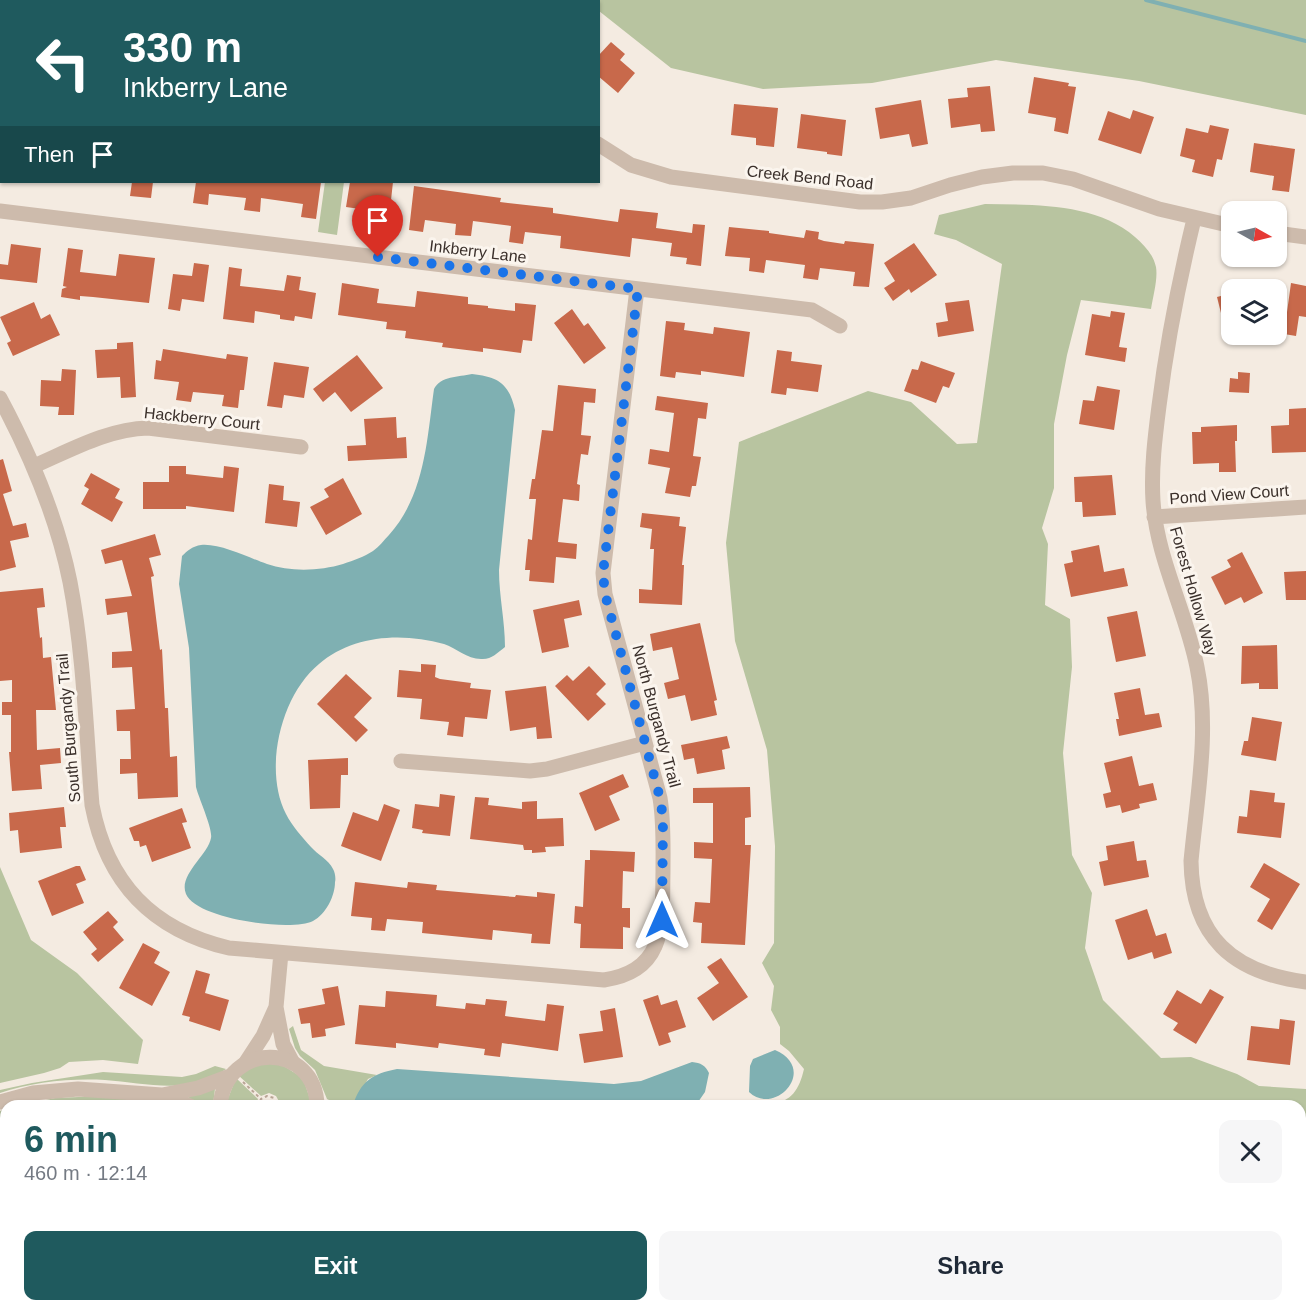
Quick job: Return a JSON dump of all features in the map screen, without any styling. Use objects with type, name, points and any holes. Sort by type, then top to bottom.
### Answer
[{"type":"street","name":"Creek Bend Road","points":[[600,145],[631,165],[663,176],[732,187],[860,202],[912,198],[982,177],[1013,173],[1043,173],[1072,179],[1159,210],[1221,224]]},
{"type":"street","name":"Inkberry Lane","points":[[0,211],[812,310],[840,326]]},
{"type":"street","name":"Forest Hollow Way","points":[[1194,219],[1167,341],[1152,476],[1154,517],[1170,579],[1190,636],[1202,702],[1202,748],[1191,878],[1199,911],[1216,940],[1240,962],[1269,976],[1306,982]]},
{"type":"street","points":[[1287,234],[1306,237]]},
{"type":"street","name":"North Burgandy Trail","points":[[280,953],[604,980],[630,973],[640,966],[650,956],[658,942],[662,920],[663,818],[660,798],[605,594],[603,573],[638,289]]},
{"type":"street","name":"South Burgandy Trail","points":[[0,398],[34,466],[58,535],[69,580],[77,627],[92,805],[96,828],[116,874],[147,909],[188,936],[229,948],[280,953]]},
{"type":"street","name":"Hackberry Court","points":[[34,466],[114,432],[131,428],[148,428],[301,447]]},
{"type":"street","name":"Pond View Court","points":[[1154,517],[1306,507]]},
{"type":"street","points":[[401,761],[530,771],[547,769],[645,743]]},
{"type":"street","points":[[280,953],[276,1007],[283,1044],[293,1063]]},
{"type":"street","points":[[221,1100],[221,1095],[233,1076],[246,1062],[263,1036],[276,1007]]},
{"type":"street","points":[[246,1062],[270,1056],[293,1063],[313,1084],[316,1100]]},
{"type":"street","points":[[7,1100],[33,1093],[78,1089],[162,1095],[198,1089],[233,1076]]},
{"type":"street","points":[[162,1095],[175,1100]]},
{"type":"path","points":[[233,1076],[261,1099],[271,1096],[275,1100]]},
{"type":"green space","points":[[600,0],[1306,0],[1306,115],[1139,81],[996,60],[872,83],[763,89],[671,68],[600,12]]},
{"type":"green space","points":[[325,183],[344,183],[337,235],[318,232]]},
{"type":"green space","points":[[985,204],[1044,206],[1084,212],[1119,226],[1135,237],[1151,254],[1155,262],[1156,277],[1151,309],[1081,300],[1067,355],[1054,424],[1054,488],[1042,528],[1048,544],[1045,605],[1070,619],[1072,667],[1063,753],[1072,855],[1092,893],[1085,948],[1103,1000],[1161,1058],[1191,1057],[1237,1074],[1259,1086],[1306,1089],[1306,1100],[785,1100],[797,1089],[804,1069],[780,1044],[780,1027],[771,1010],[774,986],[762,963],[774,943],[775,846],[767,750],[735,641],[726,543],[739,442],[868,391],[911,402],[957,444],[977,443],[1002,264],[956,240],[934,234],[939,215]]},
{"type":"green space","points":[[0,867],[31,940],[77,973],[143,1040],[138,1064],[103,1060],[69,1062],[60,1068],[44,1073],[0,1083]]},
{"type":"green space","points":[[293,1026],[301,1050],[324,1066],[377,1075],[368,1079],[356,1100],[327,1099],[315,1070],[295,1048],[289,1029]]},
{"type":"green space","points":[[279,1063],[303,1078],[310,1100],[278,1100],[276,1096],[269,1093],[261,1096],[238,1075],[251,1065]]},
{"type":"green space","points":[[215,1066],[226,1069],[198,1083],[183,1085],[79,1080],[38,1084],[0,1093],[0,1090],[32,1083],[103,1072],[182,1077]]},
{"type":"green space","points":[[236,1078],[258,1099],[258,1100],[227,1100]]},
{"type":"green space","points":[[215,1089],[214,1100],[191,1100],[188,1096]]},
{"type":"green space","points":[[102,1096],[142,1100],[46,1100]]},
{"type":"water","points":[[472,374],[489,377],[501,383],[509,393],[515,410],[499,570],[505,647],[491,657],[481,659],[471,657],[444,644],[395,637],[362,642],[347,647],[332,654],[319,664],[295,694],[286,713],[276,755],[276,776],[279,796],[288,818],[304,839],[334,870],[335,887],[326,909],[313,921],[285,925],[245,921],[207,910],[193,903],[186,894],[186,880],[209,845],[211,834],[196,787],[189,648],[179,584],[182,556],[195,546],[209,545],[276,567],[305,570],[343,564],[373,551],[401,519],[417,484],[426,447],[434,389],[445,379]]},
{"type":"water","points":[[775,1050],[788,1058],[793,1068],[793,1078],[788,1088],[780,1095],[770,1099],[759,1098],[749,1092],[750,1066],[753,1059]]},
{"type":"water","points":[[692,1062],[702,1065],[709,1073],[705,1092],[699,1100],[355,1100],[364,1084],[374,1076],[397,1069],[614,1084],[641,1081]]},
{"type":"building","points":[[611,42],[625,54],[620,60],[635,73],[618,93],[600,78],[600,54]]},
{"type":"building","points":[[1034,77],[1069,83],[1068,86],[1076,87],[1068,134],[1054,131],[1056,118],[1028,113]]},
{"type":"building","points":[[990,86],[995,131],[981,132],[980,124],[951,128],[948,99],[968,97],[967,88]]},
{"type":"building","points":[[921,100],[928,144],[912,147],[909,134],[880,139],[875,108]]},
{"type":"building","points":[[734,104],[778,108],[774,147],[756,145],[756,138],[731,135]]},
{"type":"building","points":[[1133,110],[1154,117],[1141,154],[1098,140],[1108,111],[1130,119]]},
{"type":"building","points":[[801,114],[846,120],[842,156],[797,148]]},
{"type":"building","points":[[1210,125],[1229,129],[1222,160],[1217,159],[1213,177],[1192,172],[1195,160],[1180,156],[1186,128],[1208,133]]},
{"type":"building","points":[[1254,143],[1295,149],[1289,192],[1272,190],[1274,176],[1250,172]]},
{"type":"building","points":[[132,183],[153,183],[151,198],[130,196]]},
{"type":"building","points":[[196,183],[321,183],[316,219],[301,217],[303,204],[261,198],[260,212],[244,210],[246,198],[209,194],[208,205],[193,203]]},
{"type":"building","points":[[350,183],[393,183],[388,227],[372,225],[374,211],[346,207]]},
{"type":"building","points":[[414,186],[501,198],[500,202],[553,208],[553,213],[618,222],[620,209],[658,213],[656,228],[692,233],[693,224],[705,225],[701,266],[686,264],[687,258],[670,256],[672,243],[632,238],[630,257],[560,248],[561,236],[525,232],[523,244],[509,242],[511,226],[473,221],[471,236],[455,235],[456,224],[425,220],[423,232],[409,230]]},
{"type":"building","points":[[729,227],[769,231],[769,233],[804,238],[806,230],[819,232],[818,239],[824,241],[874,244],[869,287],[853,286],[855,272],[820,268],[818,280],[803,278],[805,265],[766,260],[764,273],[749,271],[750,258],[725,256]]},
{"type":"building","points":[[914,243],[937,275],[911,293],[909,289],[893,301],[884,288],[895,281],[884,263]]},
{"type":"building","points":[[11,244],[41,248],[37,283],[0,279],[0,264],[8,265]]},
{"type":"building","points":[[68,248],[83,250],[80,272],[116,276],[119,254],[155,258],[149,303],[80,296],[80,300],[61,297],[62,289],[67,287],[63,286]]},
{"type":"building","points":[[194,263],[209,265],[204,302],[182,299],[180,311],[168,309],[173,274],[192,276]]},
{"type":"building","points":[[229,267],[242,269],[240,286],[284,291],[287,275],[301,277],[299,290],[316,293],[312,319],[295,316],[294,321],[280,319],[280,315],[255,311],[254,323],[223,319]]},
{"type":"building","points":[[342,283],[379,289],[377,303],[415,307],[417,291],[468,297],[468,304],[488,306],[488,308],[515,311],[515,303],[536,305],[532,341],[523,340],[521,353],[483,348],[483,352],[442,347],[443,343],[405,338],[406,331],[386,329],[387,322],[338,315]]},
{"type":"building","points":[[1291,283],[1306,286],[1306,317],[1299,316],[1296,336],[1287,334]]},
{"type":"building","points":[[1221,296],[1221,313],[1217,297]]},
{"type":"building","points":[[969,300],[974,331],[938,337],[936,323],[948,321],[945,303]]},
{"type":"building","points":[[34,302],[41,319],[50,314],[60,335],[13,356],[7,343],[11,341],[0,317]]},
{"type":"building","points":[[572,309],[584,326],[588,323],[606,348],[584,364],[554,323]]},
{"type":"building","points":[[1111,311],[1125,313],[1119,347],[1127,348],[1125,362],[1085,355],[1092,314],[1110,317]]},
{"type":"building","points":[[666,321],[685,323],[684,330],[713,334],[714,327],[750,332],[744,377],[701,371],[701,375],[676,372],[675,378],[660,376]]},
{"type":"building","points":[[133,342],[136,397],[121,398],[120,377],[97,378],[95,350],[117,349],[117,343]]},
{"type":"building","points":[[163,349],[226,359],[227,354],[248,357],[244,390],[240,390],[238,408],[222,406],[224,395],[193,392],[191,402],[176,400],[179,382],[154,379],[156,360],[161,361]]},
{"type":"building","points":[[777,350],[792,352],[791,361],[822,365],[818,392],[787,388],[786,395],[771,393]]},
{"type":"building","points":[[357,355],[383,388],[351,412],[335,392],[323,402],[313,389]]},
{"type":"building","points":[[921,361],[955,373],[949,388],[943,386],[936,403],[904,391],[912,369],[918,370]]},
{"type":"building","points":[[274,362],[309,367],[304,398],[284,395],[282,408],[267,406]]},
{"type":"building","points":[[62,369],[76,370],[74,415],[58,415],[59,407],[40,406],[41,380],[61,381]]},
{"type":"building","points":[[1238,372],[1250,373],[1249,393],[1229,392],[1230,378],[1238,379]]},
{"type":"building","points":[[558,385],[596,389],[595,403],[584,402],[581,435],[591,436],[588,455],[581,454],[577,484],[580,485],[579,501],[563,499],[558,542],[577,544],[576,559],[556,557],[554,583],[529,581],[530,570],[525,570],[528,539],[532,540],[536,499],[529,499],[532,479],[535,479],[542,430],[553,431]]},
{"type":"building","points":[[1097,386],[1120,390],[1114,430],[1079,424],[1083,400],[1094,401]]},
{"type":"building","points":[[657,396],[708,403],[706,419],[698,418],[693,456],[701,457],[696,486],[692,486],[690,497],[665,493],[670,468],[648,464],[650,449],[669,452],[674,413],[655,410]]},
{"type":"building","points":[[1306,408],[1306,452],[1272,453],[1271,426],[1289,425],[1289,409]]},
{"type":"building","points":[[396,417],[397,438],[406,437],[407,458],[348,461],[347,446],[366,445],[364,419]]},
{"type":"building","points":[[1237,425],[1236,472],[1219,472],[1219,463],[1193,464],[1192,432],[1201,432],[1201,427]]},
{"type":"building","points":[[3,459],[12,491],[3,494],[13,526],[26,523],[29,537],[10,541],[16,567],[0,571],[0,460]]},
{"type":"building","points":[[169,466],[186,466],[186,474],[223,478],[224,466],[239,468],[234,512],[186,506],[186,509],[143,509],[143,482],[169,482]]},
{"type":"building","points":[[91,473],[120,489],[115,498],[123,502],[112,522],[81,504],[89,489],[84,486]]},
{"type":"building","points":[[1112,475],[1116,515],[1083,517],[1082,502],[1075,502],[1074,477]]},
{"type":"building","points":[[343,478],[362,514],[326,535],[310,507],[329,497],[324,489]]},
{"type":"building","points":[[269,484],[284,486],[283,500],[300,502],[297,527],[265,523]]},
{"type":"building","points":[[642,513],[680,517],[679,526],[686,527],[682,565],[684,565],[682,605],[639,603],[639,589],[652,590],[654,549],[650,549],[652,529],[640,527]]},
{"type":"building","points":[[155,534],[161,555],[149,558],[154,576],[151,577],[160,650],[162,649],[170,757],[177,756],[178,797],[138,799],[137,773],[120,774],[120,759],[131,759],[130,731],[117,731],[116,710],[135,709],[132,667],[112,668],[112,652],[132,651],[127,612],[107,615],[105,599],[132,596],[122,560],[105,564],[101,550]]},
{"type":"building","points":[[1099,545],[1104,572],[1124,568],[1128,586],[1071,597],[1064,564],[1073,562],[1071,551]]},
{"type":"building","points":[[1242,552],[1263,593],[1244,603],[1241,597],[1225,605],[1211,577],[1231,567],[1227,560]]},
{"type":"building","points":[[1306,571],[1306,600],[1286,600],[1284,572]]},
{"type":"building","points":[[43,588],[45,607],[37,608],[40,638],[42,637],[43,658],[51,657],[56,710],[36,710],[37,750],[60,748],[61,763],[40,765],[42,789],[12,791],[9,752],[11,752],[11,715],[2,715],[2,702],[12,702],[12,680],[0,681],[0,592]]},
{"type":"building","points":[[579,600],[582,615],[564,619],[569,647],[542,653],[533,610]]},
{"type":"building","points":[[1137,611],[1146,656],[1116,662],[1107,617]]},
{"type":"building","points":[[700,623],[717,700],[714,701],[717,715],[691,721],[685,695],[668,699],[664,683],[679,679],[672,647],[653,651],[650,634]]},
{"type":"building","points":[[1277,645],[1278,689],[1259,689],[1259,683],[1241,684],[1242,646]]},
{"type":"building","points":[[421,664],[436,665],[435,677],[440,679],[471,683],[470,688],[491,690],[487,719],[465,717],[463,737],[447,735],[449,722],[420,719],[422,699],[397,697],[399,670],[421,672]]},
{"type":"building","points":[[589,666],[606,684],[596,694],[606,704],[588,721],[555,686],[567,675],[573,681]]},
{"type":"building","points":[[346,674],[372,698],[354,717],[368,730],[356,742],[317,704]]},
{"type":"building","points":[[546,686],[552,738],[537,739],[536,727],[510,731],[505,691]]},
{"type":"building","points":[[1140,688],[1145,715],[1159,713],[1162,727],[1119,736],[1116,719],[1119,719],[1114,693]]},
{"type":"building","points":[[1252,717],[1282,722],[1276,761],[1241,755],[1244,741],[1248,741]]},
{"type":"building","points":[[727,736],[730,748],[722,750],[725,769],[697,774],[694,758],[684,760],[681,745]]},
{"type":"building","points":[[1132,756],[1139,786],[1153,783],[1157,800],[1139,804],[1140,808],[1122,813],[1120,805],[1106,808],[1103,794],[1111,792],[1104,763]]},
{"type":"building","points":[[348,758],[348,775],[341,775],[340,808],[310,809],[308,760]]},
{"type":"building","points":[[623,774],[629,787],[609,796],[620,820],[595,831],[579,793]]},
{"type":"building","points":[[750,787],[751,817],[745,818],[745,845],[751,845],[745,945],[701,943],[702,923],[693,922],[695,902],[710,903],[712,859],[694,858],[694,842],[713,843],[713,803],[693,803],[693,788]]},
{"type":"building","points":[[1250,790],[1275,793],[1274,802],[1285,803],[1281,838],[1237,833],[1239,816],[1247,817]]},
{"type":"building","points":[[440,794],[455,796],[450,836],[422,833],[423,830],[412,828],[415,804],[439,807]]},
{"type":"building","points":[[475,797],[489,798],[488,805],[522,809],[522,802],[537,801],[537,819],[563,818],[564,846],[545,847],[546,852],[532,853],[532,850],[524,850],[523,845],[470,839]]},
{"type":"building","points":[[384,804],[400,810],[381,861],[341,846],[353,812],[378,821]]},
{"type":"building","points":[[64,807],[66,827],[60,827],[62,848],[20,853],[18,830],[10,831],[9,813]]},
{"type":"building","points":[[182,808],[187,822],[182,823],[191,848],[152,862],[146,845],[140,847],[139,841],[134,841],[129,828]]},
{"type":"building","points":[[1134,841],[1137,861],[1146,860],[1149,877],[1104,886],[1099,862],[1108,860],[1106,846]]},
{"type":"building","points":[[590,850],[635,852],[634,872],[623,871],[622,908],[630,908],[630,928],[623,927],[623,949],[580,948],[581,924],[574,923],[575,906],[583,907],[585,860],[590,860]]},
{"type":"building","points":[[1264,863],[1300,884],[1272,930],[1257,921],[1270,899],[1250,887]]},
{"type":"building","points":[[80,866],[86,880],[76,884],[84,903],[52,916],[38,881]]},
{"type":"building","points":[[355,882],[407,888],[408,882],[437,885],[436,890],[515,897],[516,895],[537,897],[537,892],[555,894],[550,944],[531,943],[532,934],[493,930],[492,940],[422,933],[423,922],[387,919],[385,931],[371,930],[372,918],[351,916]]},
{"type":"building","points":[[1147,909],[1156,936],[1166,933],[1172,953],[1154,959],[1152,952],[1128,960],[1115,920]]},
{"type":"building","points":[[108,911],[118,922],[113,927],[124,940],[98,962],[91,954],[97,949],[83,932]]},
{"type":"building","points":[[143,943],[160,952],[154,963],[170,972],[152,1006],[119,988]]},
{"type":"building","points":[[721,958],[748,997],[713,1021],[697,998],[719,983],[707,967]]},
{"type":"building","points":[[196,970],[210,974],[205,993],[229,1000],[220,1031],[189,1021],[190,1017],[182,1015]]},
{"type":"building","points":[[338,986],[345,1025],[325,1029],[326,1036],[312,1038],[310,1023],[301,1024],[298,1009],[325,1004],[322,989]]},
{"type":"building","points":[[1210,989],[1224,997],[1196,1044],[1173,1030],[1178,1023],[1163,1014],[1177,990],[1201,1004]]},
{"type":"building","points":[[386,991],[437,995],[436,1006],[465,1009],[466,1003],[485,1005],[486,999],[507,1001],[505,1016],[545,1021],[547,1004],[564,1006],[558,1051],[502,1043],[500,1057],[484,1055],[485,1049],[439,1043],[438,1048],[396,1043],[396,1048],[355,1044],[359,1005],[385,1007]]},
{"type":"building","points":[[658,995],[661,1005],[677,1000],[686,1027],[668,1033],[671,1042],[659,1046],[643,1000]]},
{"type":"building","points":[[615,1008],[623,1057],[584,1063],[579,1034],[603,1031],[600,1011]]},
{"type":"building","points":[[1280,1019],[1295,1021],[1290,1065],[1247,1060],[1251,1026],[1279,1029]]},
{"type":"waterway","points":[[1146,0],[1306,41]]},
{"type":"route","points":[[378,257],[638,289],[603,573],[605,594],[660,798],[663,818],[662,920]]}]
